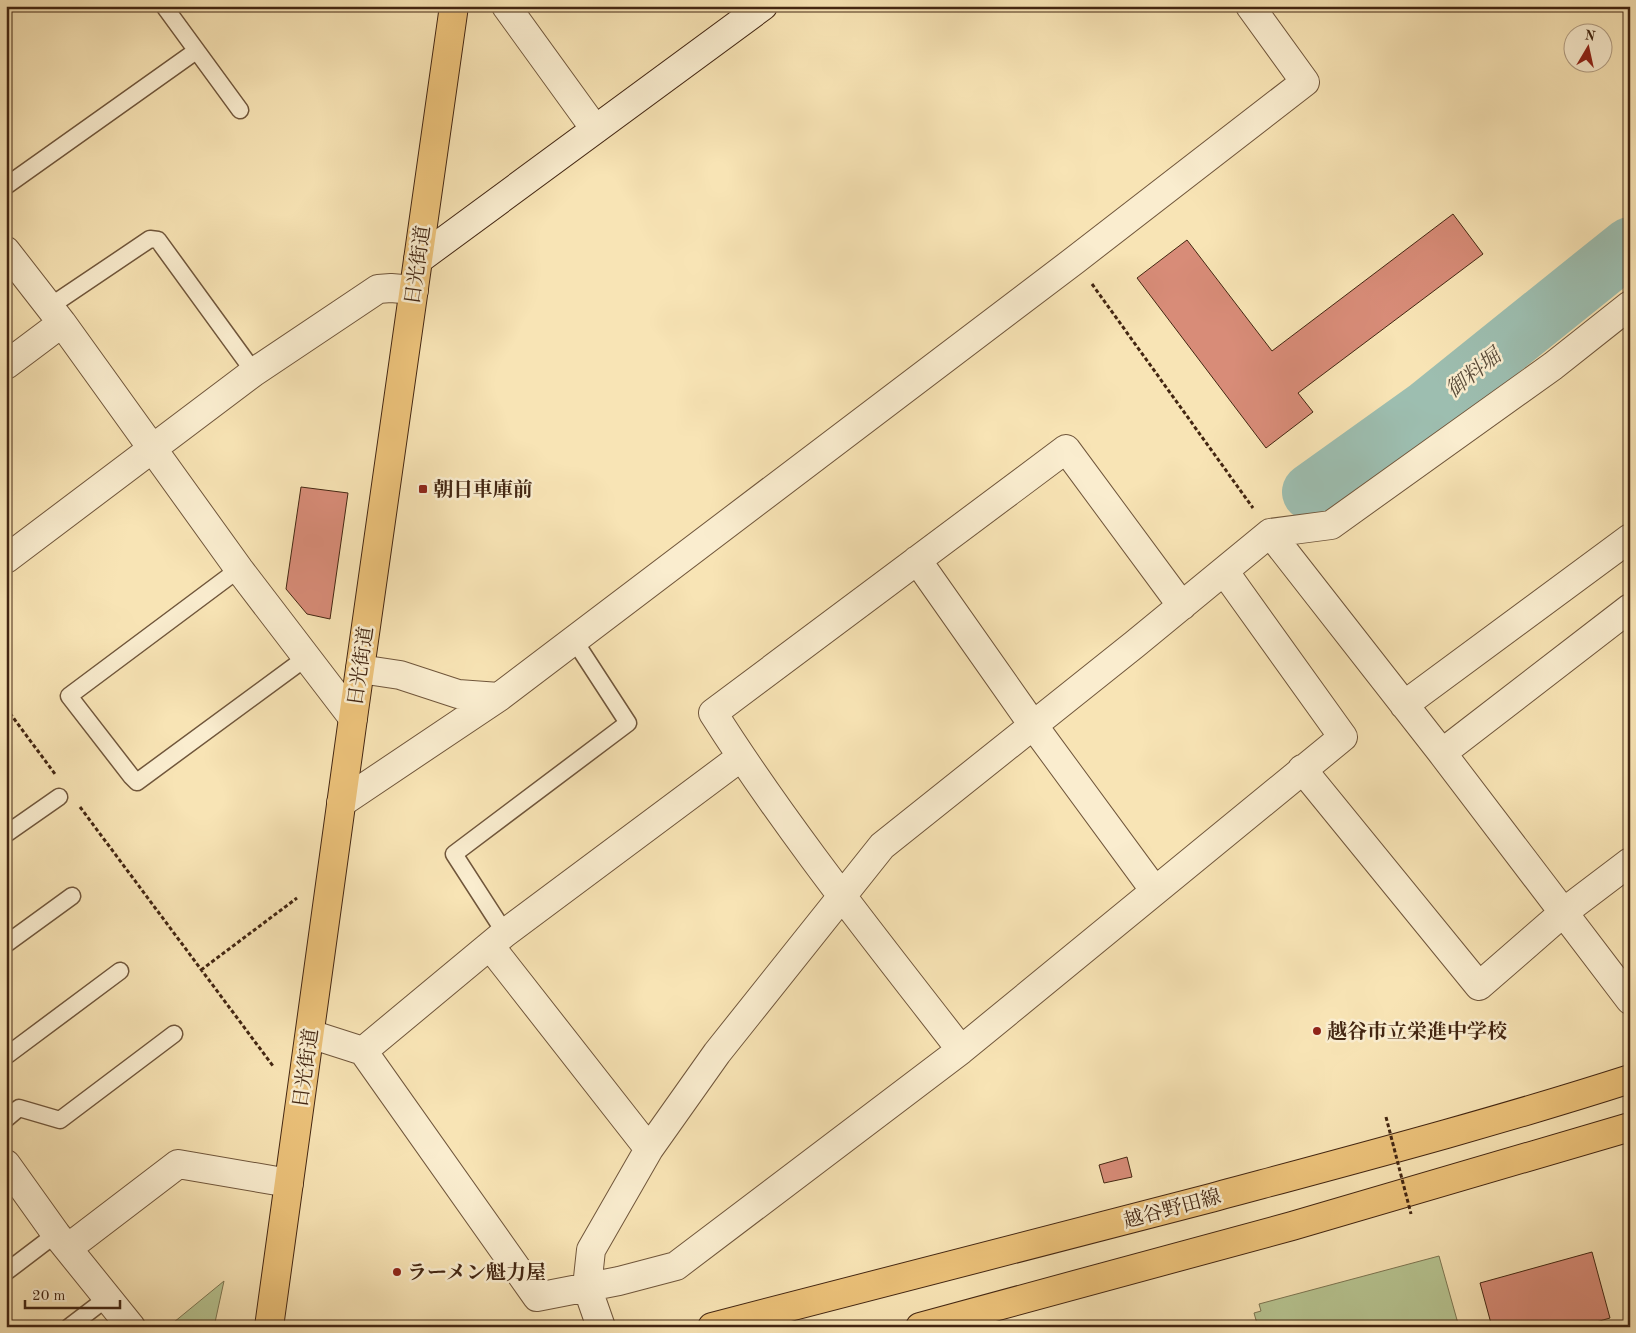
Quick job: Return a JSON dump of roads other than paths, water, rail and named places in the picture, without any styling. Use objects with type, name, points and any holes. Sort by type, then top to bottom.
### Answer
[{"type":"main road","name":"日光街道","points":[[269,1327],[454,6]]},
{"type":"main road","name":"越谷野田線","points":[[712,1327],[918,1275],[1399,1148],[1556,1103],[1630,1079]]},
{"type":"main road","points":[[920,1327],[1292,1226],[1630,1127]]},
{"type":"street","points":[[506,6],[595,129]]},
{"type":"street","points":[[418,260],[763,6]]},
{"type":"street","points":[[341,803],[500,697],[1305,82],[1250,6]]},
{"type":"street","points":[[6,251],[56,315],[239,569],[353,718]]},
{"type":"street","points":[[6,559],[254,372],[378,289],[414,290]]},
{"type":"street","points":[[601,1327],[587,1288],[591,1250],[649,1149],[717,1053],[882,846],[1182,606],[1270,533],[1331,525],[1553,366],[1630,305]]},
{"type":"street","points":[[6,365],[56,315]]},
{"type":"street","points":[[961,1050],[842,896],[741,757],[713,714],[1066,449],[1182,606]]},
{"type":"street","points":[[1270,533],[1442,753],[1630,1000]]},
{"type":"street","points":[[1404,705],[1630,538]]},
{"type":"street","points":[[917,560],[1033,725],[1155,891]]},
{"type":"street","points":[[310,1034],[363,1051],[537,1296],[587,1288],[676,1266],[961,1050],[1343,736],[1224,571]]},
{"type":"street","points":[[1442,753],[1630,608]]},
{"type":"street","points":[[360,669],[400,675],[458,694],[500,697]]},
{"type":"street","points":[[363,1051],[498,939],[741,757]]},
{"type":"street","points":[[1302,770],[1479,986],[1564,912],[1630,862]]},
{"type":"street","points":[[498,939],[649,1149]]},
{"type":"street","points":[[6,1164],[62,1241],[131,1327]]},
{"type":"street","points":[[62,1241],[178,1164],[289,1183]]},
{"type":"lane","points":[[164,6],[240,110]]},
{"type":"lane","points":[[6,186],[196,51]]},
{"type":"lane","points":[[56,315],[150,239],[158,240],[254,372]]},
{"type":"lane","points":[[239,569],[69,696],[137,782],[307,657]]},
{"type":"lane","points":[[498,939],[454,854],[628,723],[574,640]]},
{"type":"lane","points":[[6,834],[59,797]]},
{"type":"lane","points":[[6,944],[72,896]]},
{"type":"lane","points":[[6,1056],[120,971]]},
{"type":"lane","points":[[6,1119],[19,1108],[60,1120],[174,1034]]},
{"type":"lane","points":[[6,1272],[62,1241]]},
{"type":"lane","points":[[69,1327],[107,1298]]},
{"type":"waterway","name":"御料堀","points":[[1311,492],[1427,409],[1630,246]]},
{"type":"place","name":"朝日車庫前","points":[[423,489]]},
{"type":"place","name":"越谷市立栄進中学校","points":[[1317,1031]]},
{"type":"place","name":"ラーメン魁力屋","points":[[397,1272]]}]
